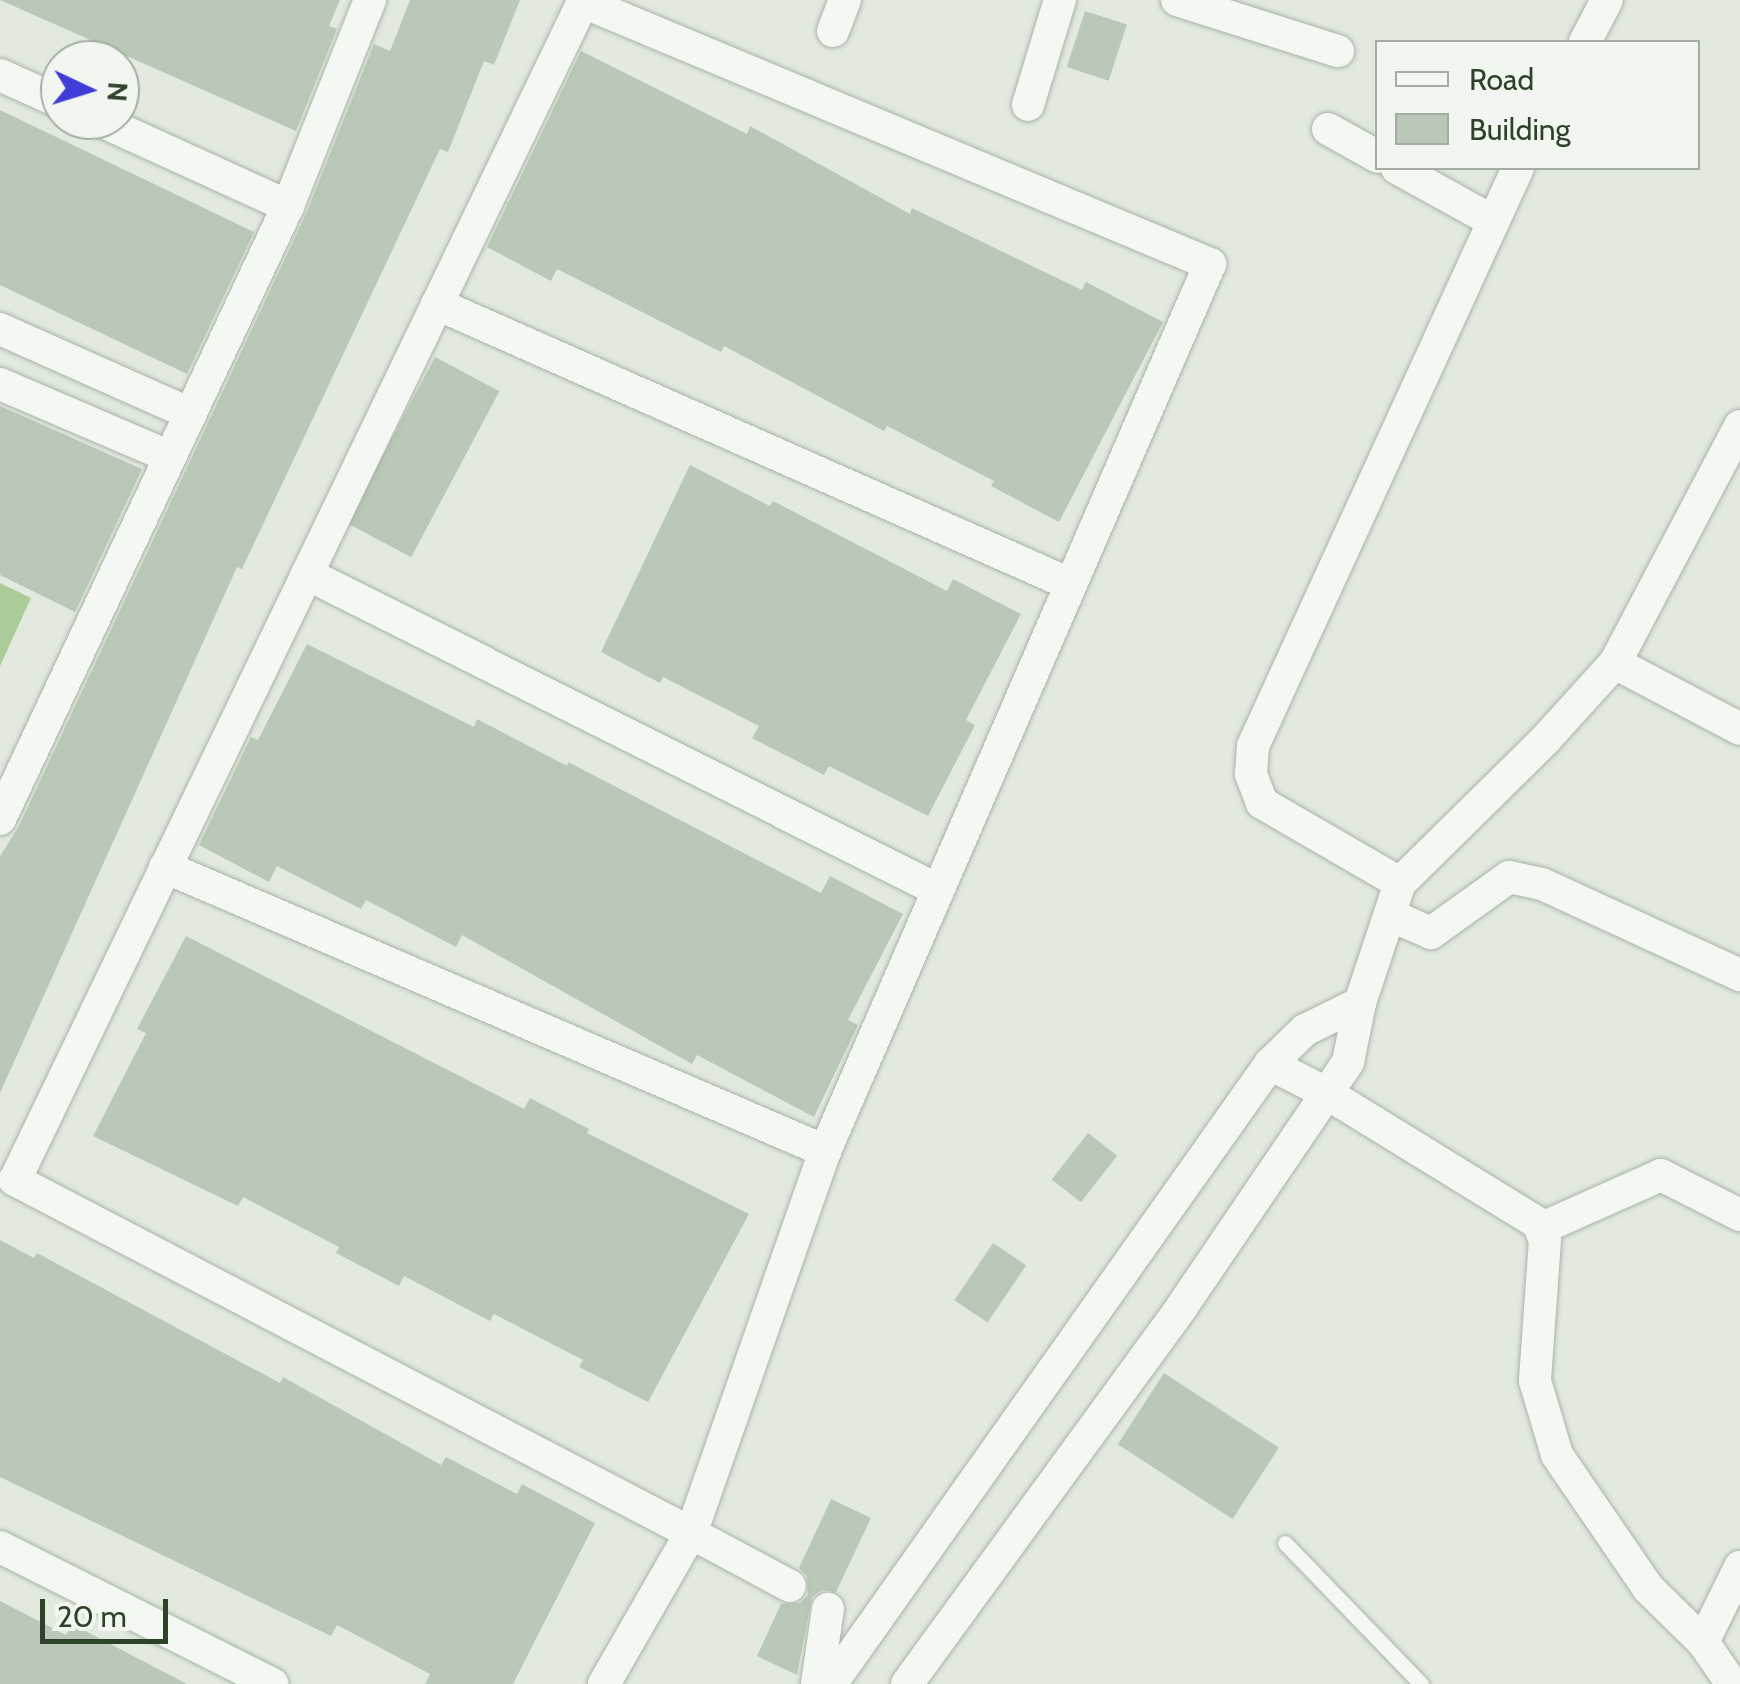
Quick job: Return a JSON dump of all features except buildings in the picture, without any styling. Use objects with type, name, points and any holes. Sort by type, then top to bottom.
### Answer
[{"type":"street","points":[[0,819],[288,206],[370,0]]},
{"type":"street","points":[[834,31],[845,0]]},
{"type":"street","points":[[1028,105],[1060,0]]},
{"type":"street","points":[[1177,0],[1338,51]]},
{"type":"street","points":[[1586,40],[1607,0]]},
{"type":"street","points":[[604,1684],[691,1533],[825,1151],[1210,264],[583,2],[166,867],[8,1177],[691,1533],[790,1586]]},
{"type":"street","points":[[0,75],[40,93]]},
{"type":"street","points":[[1328,129],[1375,154]]},
{"type":"street","points":[[140,139],[288,206]]},
{"type":"street","points":[[1401,170],[1491,220]]},
{"type":"street","points":[[1400,883],[1262,803],[1252,774],[1254,746],[1517,170]]},
{"type":"street","points":[[437,304],[1070,584]]},
{"type":"street","points":[[0,330],[191,414]]},
{"type":"street","points":[[0,384],[170,456]]},
{"type":"street","points":[[907,1684],[1183,1304],[1348,1062],[1360,1003],[1400,883],[1546,739],[1615,663],[1740,426]]},
{"type":"street","points":[[307,574],[938,890]]},
{"type":"street","points":[[1615,663],[1740,728]]},
{"type":"street","points":[[166,867],[825,1151]]},
{"type":"street","points":[[1390,914],[1431,933],[1509,877],[1542,884],[1740,975]]},
{"type":"street","points":[[831,1684],[1270,1064],[1305,1030],[1360,1003]]},
{"type":"street","points":[[1270,1064],[1328,1094],[1534,1219],[1542,1228],[1544,1269],[1535,1381],[1557,1455],[1648,1588],[1704,1642],[1732,1684]]},
{"type":"street","points":[[1542,1228],[1661,1174],[1740,1214]]},
{"type":"street","points":[[0,1547],[272,1684]]},
{"type":"street","points":[[1704,1642],[1740,1567]]},
{"type":"street","points":[[817,1684],[828,1609]]},
{"type":"lane","points":[[1284,1543],[1421,1684]]},
{"type":"shaded area","points":[[0,583],[31,598],[0,666]]}]
